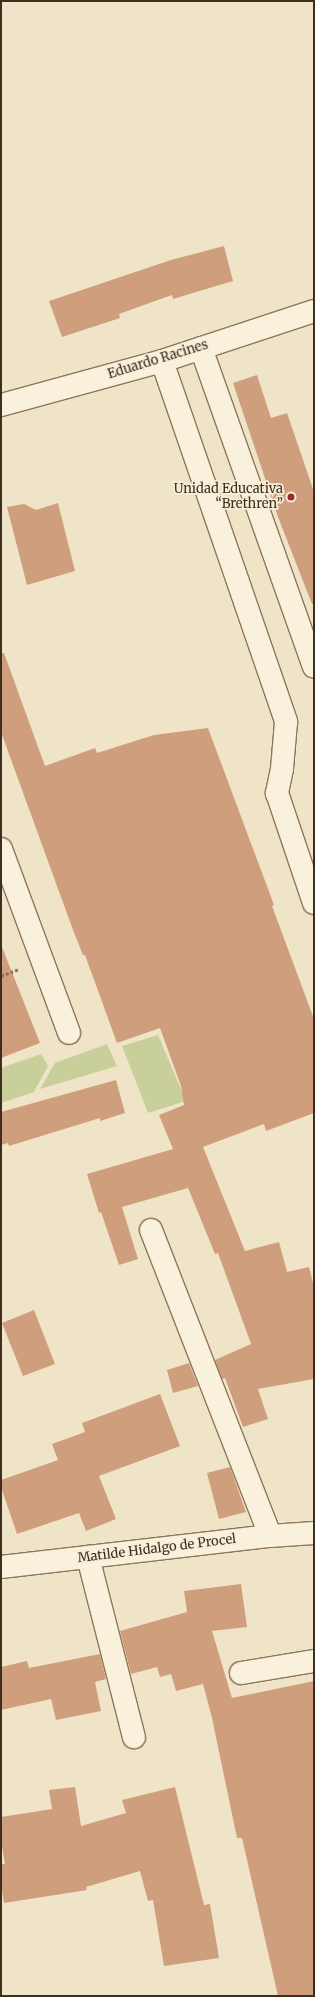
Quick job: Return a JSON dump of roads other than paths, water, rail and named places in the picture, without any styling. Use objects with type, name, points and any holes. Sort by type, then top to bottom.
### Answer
[{"type":"street","name":"Eduardo Racines","points":[[1,405],[162,361],[314,311]]},
{"type":"street","points":[[200,348],[314,667]]},
{"type":"street","points":[[162,361],[286,722],[282,770],[277,793],[314,903]]},
{"type":"street","points":[[1,849],[69,1033]]},
{"type":"street","points":[[151,1230],[270,1536]]},
{"type":"street","name":"Matilde Hidalgo de Procel","points":[[1,1567],[270,1536],[314,1533]]},
{"type":"street","points":[[88,1557],[134,1737]]},
{"type":"street","points":[[241,1673],[314,1661]]},
{"type":"place","name":"Unidad Educativa “Brethren”","points":[[291,497]]}]
